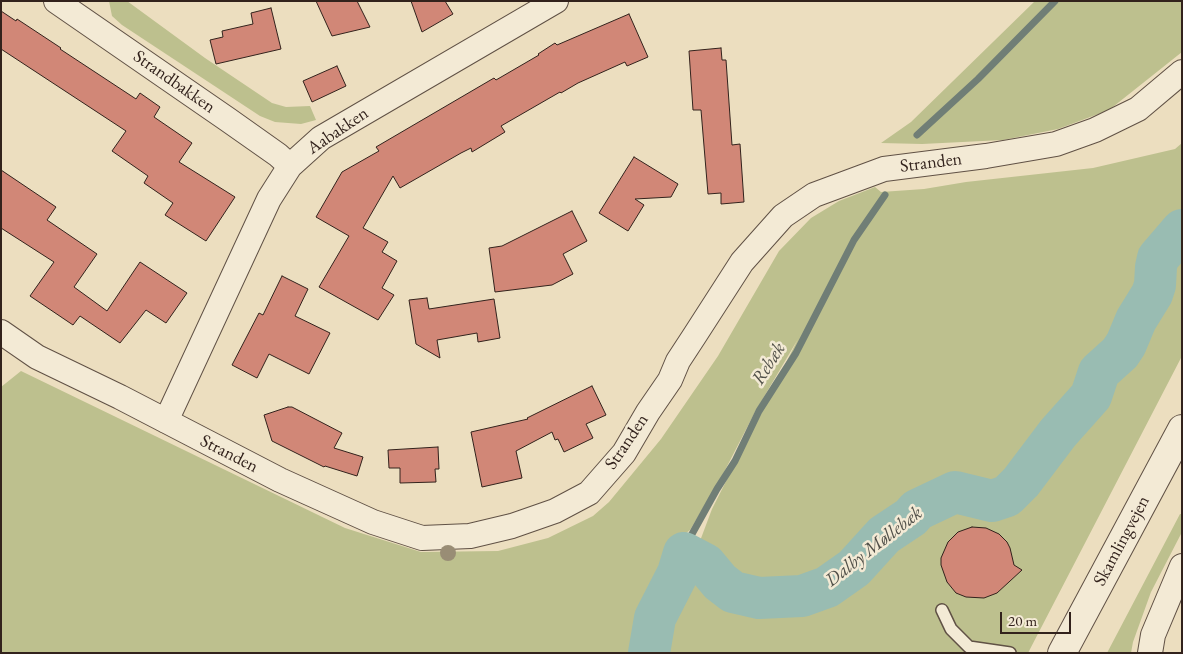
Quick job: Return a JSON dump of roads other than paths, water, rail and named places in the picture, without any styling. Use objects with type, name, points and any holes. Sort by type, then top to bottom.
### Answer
[{"type":"street","name":"Strandbakken","points":[[56,1],[85,9],[290,166]]},
{"type":"street","name":"Aabakken","points":[[166,421],[269,200],[290,166],[321,138],[556,1]]},
{"type":"street","name":"Stranden","points":[[1,332],[37,357],[280,480],[373,522],[422,538],[470,536],[512,526],[555,511],[589,493],[624,454],[648,412],[670,380],[678,361],[742,262],[783,216],[789,212],[814,196],[884,169],[986,156],[1056,144],[1095,130],[1138,109],[1182,72]]},
{"type":"street","name":"Skamlingvejen","points":[[1062,653],[1182,429]]},
{"type":"street","points":[[1150,653],[1153,636],[1182,566]]},
{"type":"lane","points":[[942,610],[951,629],[969,647],[1010,653]]},
{"type":"waterway","name":"Rebæk","points":[[917,135],[978,79],[1055,1]]},
{"type":"waterway","name":"Rebæk","points":[[684,553],[687,543],[735,461],[759,411],[796,353],[854,240],[885,195]]},
{"type":"waterway","name":"Dalby Møllebæk","points":[[649,653],[655,618],[678,573],[684,553],[705,564],[720,582],[733,592],[759,598],[802,596],[827,587],[854,568],[884,535],[911,517],[917,510],[955,492],[992,501],[1007,496],[1021,482],[1058,433],[1091,396],[1099,372],[1120,353],[1126,344],[1136,320],[1152,294],[1158,258],[1182,230]]}]
